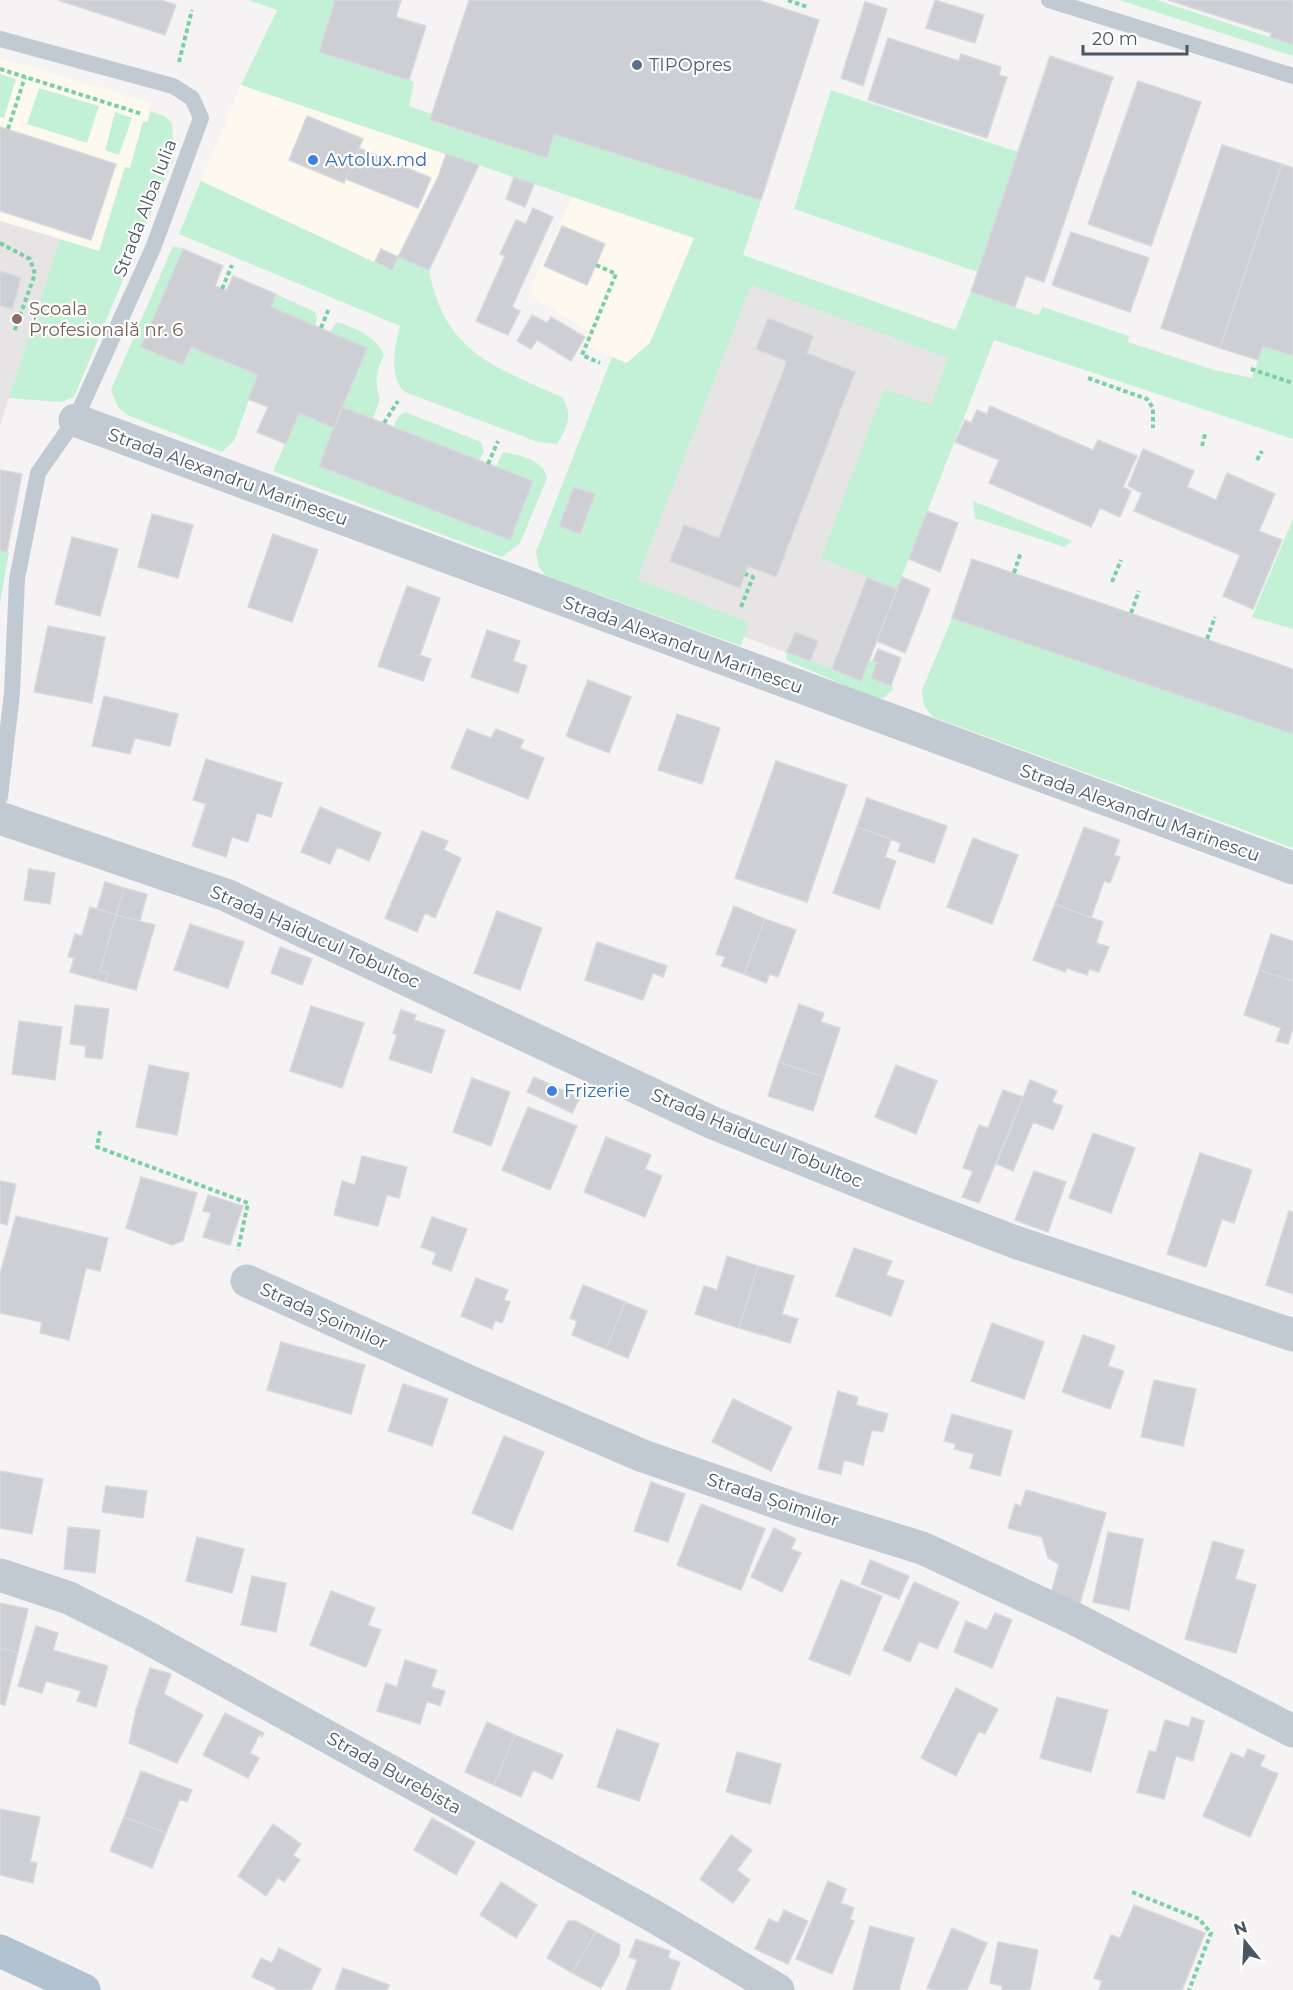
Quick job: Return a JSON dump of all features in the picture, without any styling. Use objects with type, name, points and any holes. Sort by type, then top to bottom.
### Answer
[{"type":"main road","points":[[0,1951],[84,1990]]},
{"type":"street","name":"Strada Alexandru Marinescu","points":[[75,420],[1293,868]]},
{"type":"street","name":"Strada Haiducul Tobultoc","points":[[0,818],[226,895],[713,1123],[874,1188],[1015,1242],[1293,1335]]},
{"type":"street","name":"Strada Șoimilor","points":[[247,1281],[468,1381],[643,1456],[799,1510],[922,1548],[1075,1619],[1293,1731]]},
{"type":"street","name":"Strada Burebista","points":[[0,1575],[69,1598],[140,1633],[650,1914],[778,1990]]},
{"type":"lane","points":[[1050,0],[1293,76]]},
{"type":"lane","name":"Strada Alba Iulia","points":[[0,39],[173,86],[192,98],[201,118],[153,248],[75,420],[38,472],[16,579],[12,693],[0,797]]},
{"type":"path","points":[[788,0],[807,7]]},
{"type":"path","points":[[173,86],[192,10]]},
{"type":"path","points":[[0,69],[142,114]]},
{"type":"path","points":[[8,129],[25,77]]},
{"type":"path","points":[[0,243],[30,259],[35,274],[14,332]]},
{"type":"path","points":[[222,289],[232,265]]},
{"type":"path","points":[[596,265],[616,274],[582,355],[600,363]]},
{"type":"path","points":[[321,328],[329,308]]},
{"type":"path","points":[[1251,369],[1293,383]]},
{"type":"path","points":[[1088,378],[1147,399],[1153,408],[1153,428]]},
{"type":"path","points":[[384,423],[391,408],[398,401]]},
{"type":"path","points":[[1202,446],[1206,434]]},
{"type":"path","points":[[488,464],[498,441]]},
{"type":"path","points":[[1257,460],[1262,451]]},
{"type":"path","points":[[1014,573],[1022,552]]},
{"type":"path","points":[[1112,582],[1121,560]]},
{"type":"path","points":[[741,607],[753,577],[745,574]]},
{"type":"path","points":[[1131,613],[1139,591]]},
{"type":"path","points":[[1207,639],[1215,617]]},
{"type":"path","points":[[100,1131],[97,1147],[248,1203],[236,1257],[252,1263],[247,1281]]},
{"type":"path","points":[[1132,1892],[1199,1919],[1211,1933],[1189,1990]]},
{"type":"shaded area","points":[[0,58],[151,103],[147,122],[143,122],[130,168],[124,168],[99,251],[0,221]]},
{"type":"shaded area","points":[[241,85],[446,154],[439,175],[392,270],[201,181]]},
{"type":"shaded area","points":[[572,197],[695,238],[650,343],[627,363],[582,343],[588,331],[534,298],[531,286]]},
{"type":"shaded area","name":"Școala Profesională nr. 6","points":[[0,221],[60,239],[0,426]]},
{"type":"shaded area","points":[[695,238],[992,344],[861,681],[552,564],[627,363],[650,343]]},
{"type":"green space","points":[[248,0],[335,0],[319,52],[414,82],[409,106],[432,114],[430,121],[546,158],[554,134],[761,200],[743,255],[955,330],[971,292],[1038,315],[1043,307],[1129,336],[1128,342],[1214,370],[1252,378],[1263,346],[1293,356],[1293,439],[994,340],[897,589],[821,558],[884,389],[931,405],[948,358],[751,285],[637,579],[748,622],[741,646],[545,575],[538,565],[536,552],[612,357],[627,363],[650,343],[694,238],[241,85],[277,10]]},
{"type":"green space","points":[[1119,0],[1157,0],[1293,45],[1293,56]]},
{"type":"green space","points":[[0,74],[16,79],[4,118],[0,117]]},
{"type":"green space","points":[[39,88],[99,106],[87,143],[27,124]]},
{"type":"green space","points":[[831,90],[1018,152],[978,272],[794,209]]},
{"type":"green space","points":[[151,111],[166,117],[172,124],[174,158],[74,397],[61,402],[9,398],[60,239],[99,251],[125,167],[130,168],[143,121],[147,122]]},
{"type":"green space","points":[[115,112],[132,118],[119,155],[105,150]]},
{"type":"green space","points":[[201,181],[391,270],[398,257],[429,270],[447,321],[460,339],[494,366],[563,398],[568,411],[568,422],[557,444],[538,442],[405,392],[396,379],[394,361],[400,326],[179,234]]},
{"type":"green space","points":[[173,246],[183,249],[142,347],[183,365],[191,347],[258,375],[234,441],[222,452],[127,415],[118,407],[111,390]]},
{"type":"green space","points":[[276,294],[315,312],[317,318],[315,326],[271,307]]},
{"type":"green space","points":[[337,322],[358,330],[370,338],[384,355],[377,377],[380,399],[373,419],[342,407],[367,348],[330,332]]},
{"type":"green space","points":[[405,412],[481,442],[484,452],[479,460],[393,427],[399,416]]},
{"type":"green space","points":[[299,413],[334,428],[319,466],[510,539],[533,481],[496,466],[503,452],[536,462],[541,466],[547,478],[519,544],[502,557],[273,471]]},
{"type":"green space","points":[[973,501],[1072,541],[1064,547],[975,518]]},
{"type":"green space","points":[[1293,519],[1293,629],[1252,617]]},
{"type":"green space","points":[[0,550],[9,552],[0,603]]},
{"type":"green space","points":[[952,618],[1293,734],[1293,848],[933,717],[924,706],[922,690]]},
{"type":"green space","points":[[787,652],[861,681],[869,661],[877,662],[871,678],[894,688],[884,698],[874,698],[786,660]]},
{"type":"building","points":[[58,0],[161,0],[176,5],[165,35]]},
{"type":"building","points":[[335,0],[401,0],[396,17],[426,26],[409,80],[319,52]]},
{"type":"building","points":[[469,0],[758,0],[819,20],[761,200],[554,134],[547,158],[430,120]]},
{"type":"building","points":[[935,0],[984,15],[975,43],[926,28]]},
{"type":"building","points":[[1168,0],[1293,0],[1293,45],[1270,37],[1271,33]]},
{"type":"building","points":[[865,2],[887,9],[863,86],[841,78]]},
{"type":"building","points":[[888,38],[959,61],[961,54],[1001,67],[999,75],[1007,77],[987,138],[868,100]]},
{"type":"building","points":[[1050,56],[1113,77],[1044,282],[1026,276],[1015,307],[971,292]]},
{"type":"building","points":[[1138,81],[1201,102],[1151,246],[1088,224]]},
{"type":"building","points":[[307,116],[363,139],[344,183],[289,160]]},
{"type":"building","points":[[0,127],[116,164],[91,240],[0,211]]},
{"type":"building","points":[[1222,145],[1282,164],[1220,348],[1161,328]]},
{"type":"building","points":[[359,148],[431,178],[418,208],[346,179]]},
{"type":"building","points":[[446,154],[479,165],[429,270],[398,257],[439,175]]},
{"type":"building","points":[[1282,164],[1293,168],[1293,356],[1263,346],[1258,360],[1220,348]]},
{"type":"building","points":[[514,177],[534,184],[525,207],[506,199]]},
{"type":"building","points":[[533,208],[553,217],[512,307],[520,311],[508,335],[476,321],[505,256],[500,254],[516,220],[526,224]]},
{"type":"building","points":[[562,226],[605,244],[587,285],[544,266]]},
{"type":"building","points":[[1071,232],[1149,258],[1130,312],[1052,285]]},
{"type":"building","points":[[183,249],[223,266],[215,286],[227,290],[233,276],[276,294],[271,307],[367,348],[334,428],[299,413],[286,444],[257,432],[268,407],[248,399],[258,375],[191,347],[183,365],[141,347]]},
{"type":"building","points":[[381,249],[398,257],[392,270],[375,262]]},
{"type":"building","points":[[0,271],[21,278],[12,309],[0,305]]},
{"type":"building","points":[[532,315],[547,323],[551,317],[585,337],[571,361],[537,340],[531,349],[517,341]]},
{"type":"building","points":[[768,318],[813,336],[807,353],[855,372],[776,577],[748,566],[740,588],[670,561],[684,525],[719,538],[787,361],[756,349]]},
{"type":"building","points":[[990,406],[1093,450],[1098,440],[1137,456],[1123,487],[1131,491],[1120,517],[1100,508],[1091,527],[989,483],[999,460],[955,442],[965,420],[971,423],[977,410],[987,414]]},
{"type":"building","points":[[342,407],[533,481],[510,540],[319,466]]},
{"type":"building","points":[[1143,449],[1194,471],[1187,487],[1216,500],[1227,473],[1275,494],[1259,531],[1282,540],[1253,609],[1223,596],[1240,555],[1134,511],[1142,493],[1128,486]]},
{"type":"building","points":[[0,470],[22,474],[7,552],[0,550]]},
{"type":"building","points":[[574,487],[595,494],[580,534],[559,526]]},
{"type":"building","points":[[927,511],[958,523],[940,572],[909,559]]},
{"type":"building","points":[[152,514],[193,525],[178,578],[138,567]]},
{"type":"building","points":[[273,534],[318,550],[292,622],[248,607]]},
{"type":"building","points":[[72,537],[118,549],[100,616],[55,604]]},
{"type":"building","points":[[972,559],[1293,669],[1293,734],[952,618]]},
{"type":"building","points":[[902,577],[930,589],[905,653],[877,641]]},
{"type":"building","points":[[867,578],[897,589],[861,681],[832,669]]},
{"type":"building","points":[[407,586],[440,598],[420,655],[431,659],[423,681],[378,666]]},
{"type":"building","points":[[48,626],[105,637],[92,703],[34,692]]},
{"type":"building","points":[[487,630],[520,641],[513,661],[527,666],[518,693],[471,677]]},
{"type":"building","points":[[795,632],[818,641],[810,661],[787,652]]},
{"type":"building","points":[[878,649],[901,658],[891,686],[871,678],[877,662],[873,661]]},
{"type":"building","points":[[588,680],[631,697],[609,753],[566,736]]},
{"type":"building","points":[[104,696],[178,714],[170,746],[135,738],[130,754],[92,746]]},
{"type":"building","points":[[677,714],[720,728],[702,784],[658,770]]},
{"type":"building","points":[[467,729],[491,738],[496,729],[524,740],[520,748],[544,758],[528,799],[451,768]]},
{"type":"building","points":[[206,759],[282,783],[271,817],[257,813],[248,842],[232,837],[226,857],[192,846],[206,804],[193,800]]},
{"type":"building","points":[[776,761],[847,785],[807,902],[735,878]]},
{"type":"building","points":[[867,798],[947,826],[934,863],[898,851],[901,843],[857,827]]},
{"type":"building","points":[[320,807],[381,833],[369,861],[337,847],[330,864],[301,852]]},
{"type":"building","points":[[857,827],[891,839],[885,857],[896,861],[879,909],[833,893]]},
{"type":"building","points":[[1084,827],[1120,840],[1114,855],[1120,857],[1110,883],[1104,881],[1091,918],[1055,904]]},
{"type":"building","points":[[422,831],[448,841],[444,850],[461,858],[435,918],[425,913],[417,932],[385,918]]},
{"type":"building","points":[[973,838],[1018,855],[992,924],[947,907]]},
{"type":"building","points":[[29,869],[55,873],[50,904],[24,900]]},
{"type":"building","points":[[105,882],[124,888],[116,915],[97,909]]},
{"type":"building","points":[[124,888],[147,894],[140,921],[116,915]]},
{"type":"building","points":[[1055,904],[1103,922],[1096,943],[1109,947],[1099,972],[1089,969],[1087,975],[1067,968],[1065,972],[1033,960]]},
{"type":"building","points":[[734,906],[765,919],[744,974],[721,966],[725,957],[716,954]]},
{"type":"building","points":[[90,907],[116,915],[100,971],[108,973],[105,982],[70,972],[74,958],[68,957],[75,934],[82,936]]},
{"type":"building","points":[[497,911],[542,928],[520,990],[474,973]]},
{"type":"building","points":[[116,915],[155,925],[136,990],[105,982],[108,973],[100,971]]},
{"type":"building","points":[[765,919],[796,930],[778,977],[770,974],[766,983],[744,974]]},
{"type":"building","points":[[190,924],[244,942],[228,988],[174,970]]},
{"type":"building","points":[[1271,934],[1293,941],[1293,981],[1259,970]]},
{"type":"building","points":[[597,942],[667,966],[663,977],[653,973],[643,1000],[585,980]]},
{"type":"building","points":[[280,947],[312,959],[302,985],[271,973]]},
{"type":"building","points":[[1259,970],[1293,981],[1293,1028],[1288,1044],[1276,1041],[1281,1028],[1244,1015]]},
{"type":"building","points":[[799,1004],[824,1013],[821,1022],[840,1028],[824,1077],[779,1062]]},
{"type":"building","points":[[75,1005],[109,1009],[102,1059],[85,1057],[86,1046],[70,1044]]},
{"type":"building","points":[[311,1006],[364,1023],[342,1088],[290,1071]]},
{"type":"building","points":[[401,1010],[416,1015],[414,1020],[445,1030],[431,1073],[389,1059],[397,1035],[393,1033]]},
{"type":"building","points":[[19,1021],[62,1027],[55,1080],[12,1074]]},
{"type":"building","points":[[779,1062],[824,1077],[813,1111],[768,1096]]},
{"type":"building","points":[[149,1065],[189,1073],[177,1135],[136,1127]]},
{"type":"building","points":[[896,1065],[937,1081],[916,1134],[875,1117]]},
{"type":"building","points":[[534,1077],[580,1098],[572,1113],[527,1092]]},
{"type":"building","points":[[472,1078],[510,1092],[491,1146],[453,1132]]},
{"type":"building","points":[[1030,1080],[1057,1091],[1052,1102],[1063,1106],[1053,1130],[1033,1122],[1013,1171],[997,1164]]},
{"type":"building","points":[[1003,1090],[1023,1097],[979,1203],[962,1197],[973,1171],[963,1168],[979,1125],[988,1128]]},
{"type":"building","points":[[528,1107],[577,1126],[550,1190],[502,1170]]},
{"type":"building","points":[[1093,1133],[1135,1148],[1111,1213],[1069,1198]]},
{"type":"building","points":[[606,1137],[651,1155],[645,1169],[662,1176],[645,1217],[584,1192]]},
{"type":"building","points":[[1200,1153],[1252,1170],[1234,1223],[1222,1219],[1206,1267],[1167,1254]]},
{"type":"building","points":[[362,1156],[407,1167],[399,1198],[387,1195],[378,1226],[334,1215],[342,1181],[355,1185]]},
{"type":"building","points":[[1034,1171],[1066,1182],[1048,1232],[1015,1220]]},
{"type":"building","points":[[141,1177],[197,1193],[183,1241],[172,1245],[126,1228]]},
{"type":"building","points":[[0,1181],[16,1184],[7,1225],[0,1223]]},
{"type":"building","points":[[208,1195],[243,1206],[230,1245],[203,1237],[211,1213],[203,1211]]},
{"type":"building","points":[[1289,1211],[1293,1212],[1293,1294],[1266,1285]]},
{"type":"building","points":[[16,1216],[108,1238],[100,1271],[86,1268],[69,1340],[40,1333],[42,1322],[0,1313],[0,1274]]},
{"type":"building","points":[[432,1217],[467,1229],[451,1271],[432,1264],[436,1253],[421,1247]]},
{"type":"building","points":[[854,1248],[892,1261],[886,1275],[904,1281],[891,1316],[836,1296]]},
{"type":"building","points":[[727,1256],[758,1266],[739,1328],[695,1314],[704,1286],[717,1290]]},
{"type":"building","points":[[758,1266],[794,1276],[782,1314],[798,1319],[790,1343],[739,1328]]},
{"type":"building","points":[[476,1278],[508,1290],[504,1300],[510,1302],[502,1323],[495,1320],[492,1329],[461,1316]]},
{"type":"building","points":[[583,1285],[625,1302],[606,1349],[572,1335],[577,1321],[570,1318]]},
{"type":"building","points":[[625,1302],[647,1311],[628,1358],[606,1349]]},
{"type":"building","points":[[992,1323],[1044,1342],[1024,1399],[971,1381]]},
{"type":"building","points":[[1083,1335],[1115,1346],[1108,1366],[1124,1371],[1110,1409],[1062,1392]]},
{"type":"building","points":[[281,1342],[365,1365],[351,1414],[267,1390]]},
{"type":"building","points":[[1154,1380],[1196,1389],[1183,1446],[1141,1437]]},
{"type":"building","points":[[403,1384],[448,1399],[432,1446],[388,1431]]},
{"type":"building","points":[[838,1391],[858,1397],[856,1405],[888,1414],[883,1432],[872,1430],[863,1465],[844,1460],[841,1474],[818,1469]]},
{"type":"building","points":[[733,1399],[792,1427],[771,1471],[712,1442]]},
{"type":"building","points":[[952,1414],[1012,1431],[1000,1476],[970,1468],[974,1454],[954,1449],[956,1444],[944,1441]]},
{"type":"building","points":[[504,1436],[544,1452],[512,1530],[472,1513]]},
{"type":"building","points":[[0,1471],[43,1479],[32,1534],[0,1528]]},
{"type":"building","points":[[651,1482],[685,1494],[668,1542],[634,1531]]},
{"type":"building","points":[[106,1486],[147,1491],[143,1518],[102,1512]]},
{"type":"building","points":[[1026,1490],[1106,1513],[1080,1603],[1051,1594],[1059,1564],[1048,1558],[1042,1537],[1008,1528],[1015,1504],[1021,1506]]},
{"type":"building","points":[[701,1504],[765,1529],[741,1590],[677,1565]]},
{"type":"building","points":[[68,1527],[100,1530],[95,1573],[64,1569]]},
{"type":"building","points":[[774,1528],[796,1539],[791,1549],[801,1553],[782,1592],[751,1577]]},
{"type":"building","points":[[1108,1532],[1143,1539],[1129,1610],[1093,1602]]},
{"type":"building","points":[[197,1537],[244,1549],[232,1593],[186,1581]]},
{"type":"building","points":[[1213,1541],[1244,1550],[1235,1579],[1256,1585],[1236,1653],[1185,1639]]},
{"type":"building","points":[[870,1560],[909,1576],[899,1599],[861,1584]]},
{"type":"building","points":[[252,1576],[286,1583],[276,1632],[241,1625]]},
{"type":"building","points":[[841,1580],[882,1596],[850,1675],[809,1659]]},
{"type":"building","points":[[914,1582],[959,1602],[937,1649],[919,1641],[910,1662],[883,1650]]},
{"type":"building","points":[[331,1591],[375,1608],[368,1625],[381,1630],[366,1667],[310,1645]]},
{"type":"building","points":[[0,1603],[28,1609],[18,1652],[0,1648]]},
{"type":"building","points":[[995,1613],[1012,1620],[992,1668],[954,1652],[966,1621],[987,1630]]},
{"type":"building","points":[[36,1626],[58,1633],[53,1650],[108,1666],[96,1707],[77,1701],[81,1691],[46,1681],[42,1693],[18,1686]]},
{"type":"building","points":[[0,1648],[18,1652],[5,1705],[0,1704]]},
{"type":"building","points":[[405,1660],[437,1670],[431,1687],[445,1691],[440,1706],[427,1701],[420,1724],[377,1711],[386,1683],[397,1687]]},
{"type":"building","points":[[150,1668],[171,1674],[164,1694],[203,1715],[177,1763],[129,1743],[136,1710]]},
{"type":"building","points":[[956,1688],[998,1709],[985,1734],[979,1731],[956,1776],[921,1758]]},
{"type":"building","points":[[1057,1697],[1108,1710],[1091,1772],[1040,1758]]},
{"type":"building","points":[[225,1713],[264,1733],[262,1737],[259,1735],[250,1753],[259,1758],[248,1778],[203,1755]]},
{"type":"building","points":[[1192,1717],[1204,1721],[1193,1761],[1176,1756],[1164,1799],[1137,1792],[1149,1751],[1156,1752],[1165,1720],[1189,1727]]},
{"type":"building","points":[[487,1722],[515,1735],[494,1785],[465,1772]]},
{"type":"building","points":[[617,1729],[659,1744],[639,1801],[597,1787]]},
{"type":"building","points":[[515,1735],[563,1755],[552,1779],[533,1770],[521,1797],[494,1785]]},
{"type":"building","points":[[1248,1749],[1265,1756],[1260,1766],[1278,1774],[1250,1837],[1203,1816],[1231,1753],[1244,1758]]},
{"type":"building","points":[[737,1752],[781,1764],[770,1804],[726,1792]]},
{"type":"building","points":[[141,1771],[192,1790],[187,1802],[180,1799],[166,1833],[124,1817]]},
{"type":"building","points":[[0,1809],[40,1817],[30,1862],[37,1863],[33,1883],[0,1875]]},
{"type":"building","points":[[124,1817],[166,1833],[152,1868],[110,1851]]},
{"type":"building","points":[[432,1818],[475,1842],[456,1875],[414,1850]]},
{"type":"building","points":[[273,1824],[301,1844],[293,1855],[300,1860],[284,1882],[278,1878],[266,1896],[238,1876]]},
{"type":"building","points":[[731,1835],[752,1850],[737,1870],[750,1880],[733,1903],[700,1879]]},
{"type":"building","points":[[828,1881],[846,1889],[841,1903],[854,1908],[850,1919],[854,1921],[832,1974],[796,1959]]},
{"type":"building","points":[[501,1882],[537,1905],[516,1938],[480,1915]]},
{"type":"building","points":[[1134,1905],[1205,1933],[1182,1990],[1099,1990],[1102,1981],[1094,1978],[1111,1935],[1120,1938]]},
{"type":"building","points":[[784,1910],[808,1921],[788,1964],[755,1949],[769,1919],[778,1923]]},
{"type":"building","points":[[568,1921],[576,1921],[596,1932],[572,1973],[547,1958]]},
{"type":"building","points":[[870,1926],[914,1938],[899,1990],[853,1990]]},
{"type":"building","points":[[952,1928],[987,1943],[967,1990],[927,1988]]},
{"type":"building","points":[[596,1932],[620,1945],[619,1955],[601,1988],[572,1973]]},
{"type":"building","points":[[636,1939],[670,1951],[668,1958],[680,1962],[670,1990],[626,1990],[637,1960],[629,1957]]},
{"type":"building","points":[[998,1942],[1038,1950],[1030,1990],[1002,1990],[1002,1986],[990,1983]]},
{"type":"building","points":[[279,1948],[321,1969],[311,1990],[275,1990],[276,1988],[252,1977],[261,1958],[272,1963]]},
{"type":"building","points":[[343,1968],[389,1985],[387,1990],[335,1990]]},
{"type":"place","name":"TIPOpres","points":[[637,65]]},
{"type":"place","name":"Avtolux.md","points":[[313,160]]},
{"type":"place","name":"Școala Profesională nr. 6","points":[[17,319]]},
{"type":"place","name":"Frizerie","points":[[552,1091]]}]
